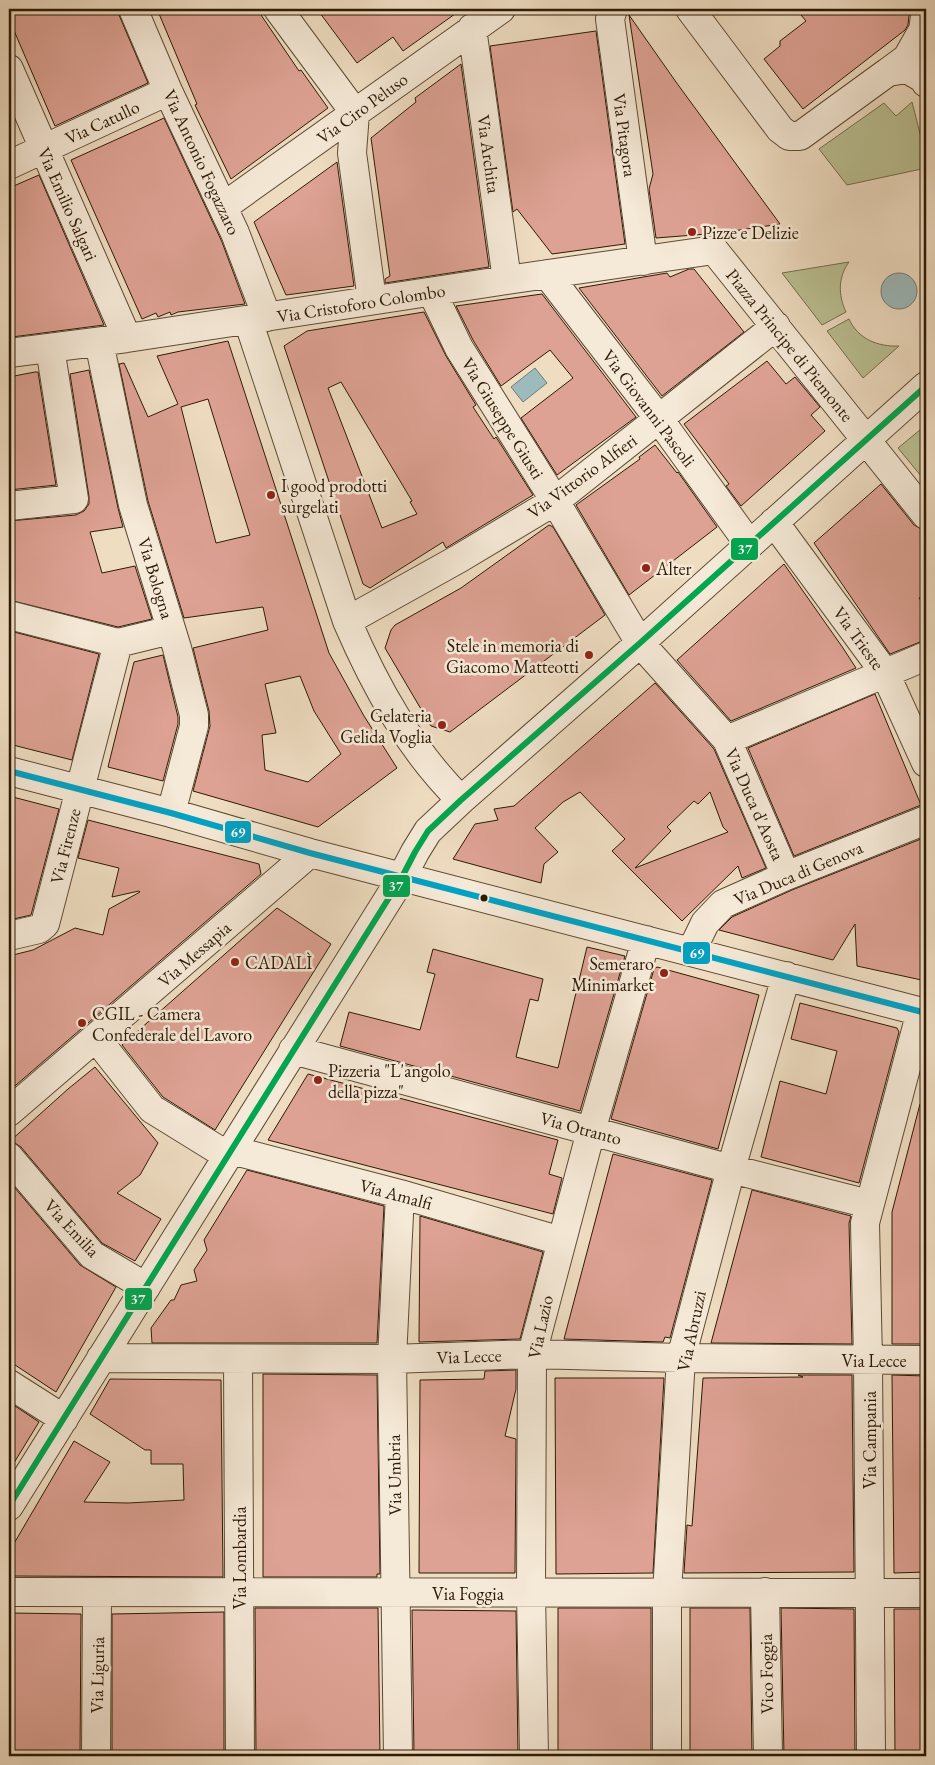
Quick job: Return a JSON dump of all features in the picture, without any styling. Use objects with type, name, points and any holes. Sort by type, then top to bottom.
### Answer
[{"type":"street","name":"Via Antonio Fogazzaro","points":[[133,9],[168,91],[236,233],[258,319],[347,621],[362,657],[391,709],[418,751],[461,800]]},
{"type":"street","points":[[278,9],[355,113],[352,153],[372,300]]},
{"type":"street","name":"Via Ciro Peluso","points":[[223,207],[501,9]]},
{"type":"street","points":[[690,9],[780,129],[789,136],[800,136],[907,58],[923,30],[924,12]]},
{"type":"street","name":"Via Pitagora","points":[[607,12],[643,261]]},
{"type":"street","name":"Via Archita","points":[[472,28],[507,280]]},
{"type":"street","name":"Via Emilio Salgari","points":[[9,69],[126,338]]},
{"type":"street","points":[[888,72],[907,69],[924,79],[926,83]]},
{"type":"street","name":"Via Catullo","points":[[9,165],[168,91]]},
{"type":"street","name":"Via Cristoforo Colombo","points":[[9,353],[258,319],[372,300],[714,250]]},
{"type":"street","name":"Piazza Principe di Piemonte","points":[[714,250],[926,515]]},
{"type":"street","name":"Via Giovanni Pascoli","points":[[547,274],[659,419],[749,544]]},
{"type":"street","name":"Via Giuseppe Giusti","points":[[432,292],[459,348],[555,501],[640,643]]},
{"type":"street","name":"Via Vittorio Alfieri","points":[[347,621],[460,558],[555,501],[776,326]]},
{"type":"street","name":"Via Bologna","points":[[99,342],[133,504],[171,630],[194,715],[194,726],[171,813]]},
{"type":"street","points":[[9,506],[74,499],[50,348]]},
{"type":"street","points":[[9,1506],[402,877],[428,831],[926,386]]},
{"type":"street","name":"Via Trieste","points":[[774,522],[885,673],[926,763]]},
{"type":"street","points":[[9,615],[118,643],[171,630]]},
{"type":"street","name":"Via Firenze","points":[[9,936],[39,929],[45,924],[118,643]]},
{"type":"street","name":"Via Duca d'Aosta","points":[[640,643],[727,740],[786,876]]},
{"type":"street","points":[[727,740],[926,656]]},
{"type":"street","points":[[9,771],[171,813],[310,854],[924,1012]]},
{"type":"street","name":"Via Duca di Genova","points":[[691,952],[705,923],[723,904],[786,876],[926,820]]},
{"type":"street","name":"Via Messapia","points":[[9,1112],[310,854]]},
{"type":"street","name":"Via Lazio","points":[[534,1756],[531,1593],[532,1354],[560,1241],[646,940]]},
{"type":"street","name":"Via Abruzzi","points":[[667,1756],[667,1593],[681,1358],[731,1169],[786,976]]},
{"type":"street","name":"Via Campania","points":[[871,1756],[865,1224],[869,1204],[924,1012]]},
{"type":"street","name":"Via Amalfi","points":[[96,1038],[152,1109],[229,1153],[400,1194],[560,1241]]},
{"type":"street","name":"Via Otranto","points":[[293,1050],[731,1169],[869,1204]]},
{"type":"street","name":"Via Emilia","points":[[9,1157],[92,1255],[146,1287]]},
{"type":"street","name":"Via Umbria","points":[[398,1756],[392,1359],[400,1194]]},
{"type":"street","name":"Via Lecce","points":[[101,1358],[392,1359],[532,1354],[681,1358],[926,1360]]},
{"type":"street","name":"Via Lombardia","points":[[238,1359],[240,1756]]},
{"type":"street","points":[[9,1384],[64,1418]]},
{"type":"street","name":"Via Foggia","points":[[9,1592],[926,1593]]},
{"type":"street","name":"Vico Foggia","points":[[765,1592],[768,1756]]},
{"type":"street","name":"Via Liguria","points":[[96,1756],[97,1593]]},
{"type":"green space","points":[[912,102],[926,157],[926,168],[847,185],[819,149],[884,103],[896,116]]},
{"type":"green space","points":[[849,262],[845,268],[840,286],[843,306],[846,312],[822,325],[782,273]]},
{"type":"green space","points":[[849,319],[863,337],[884,345],[899,346],[863,378],[827,331]]},
{"type":"green space","points":[[926,425],[926,482],[898,448]]},
{"type":"water","points":[[899,273],[911,279],[917,291],[911,303],[899,309],[887,303],[881,291],[887,279]]},
{"type":"water","points":[[535,368],[547,383],[523,402],[511,387]]},
{"type":"building","points":[[9,9],[118,9],[148,83],[55,126],[9,19]]},
{"type":"building","points":[[157,9],[257,9],[299,71],[301,70],[328,108],[231,179],[195,105],[197,104]]},
{"type":"building","points":[[317,9],[462,9],[403,51],[393,37],[357,63]]},
{"type":"building","points":[[796,9],[904,9],[909,15],[908,25],[905,30],[803,109],[764,59],[780,46],[780,41],[806,21]]},
{"type":"building","points":[[629,15],[780,224],[720,233],[656,238],[649,189],[653,174]]},
{"type":"building","points":[[596,31],[625,244],[552,254],[517,209],[513,212],[490,46]]},
{"type":"building","points":[[461,64],[489,267],[385,283],[385,279],[390,276],[371,138],[416,102],[415,98]]},
{"type":"building","points":[[164,118],[222,242],[245,304],[178,312],[171,315],[170,312],[158,317],[156,313],[142,319],[71,160]]},
{"type":"building","points":[[337,162],[354,286],[286,295],[254,222]]},
{"type":"building","points":[[39,175],[104,325],[12,337],[9,330],[9,188]]},
{"type":"building","points":[[689,269],[694,269],[744,332],[662,396],[579,288],[667,273],[670,277]]},
{"type":"building","points":[[542,294],[636,417],[557,475],[521,418],[573,378],[550,350],[501,386],[473,340],[456,306]]},
{"type":"building","points":[[424,312],[446,356],[476,405],[473,407],[494,439],[496,437],[533,495],[446,548],[443,542],[370,588],[363,584],[284,346],[307,331]],"holes":[[[341,382],[412,501],[410,502],[417,514],[382,528],[328,388]]]},
{"type":"building","points":[[228,341],[329,653],[364,716],[397,768],[318,827],[193,791],[210,726],[209,711],[193,648],[268,630],[263,607],[184,618],[148,501],[119,364],[124,363],[148,417],[178,404],[157,356]],"holes":[[[208,399],[250,535],[216,543],[181,407]],[[300,676],[314,711],[341,754],[308,782],[265,770],[262,735],[276,733],[265,684]]]},
{"type":"building","points":[[767,361],[786,384],[795,377],[820,407],[811,415],[825,431],[741,506],[726,486],[729,484],[684,424]]},
{"type":"building","points":[[89,370],[123,527],[90,532],[102,573],[135,566],[152,619],[118,627],[9,600],[9,521],[76,515],[84,511],[89,504],[70,374]]},
{"type":"building","points":[[38,372],[56,485],[9,490],[9,453],[11,453],[9,377]]},
{"type":"building","points":[[655,445],[678,472],[717,527],[629,595],[576,505],[640,459],[639,457]]},
{"type":"building","points":[[881,484],[914,525],[926,534],[926,592],[919,598],[926,608],[926,641],[890,654],[814,543]]},
{"type":"building","points":[[549,525],[553,527],[605,615],[450,732],[431,726],[385,648],[391,630],[395,625],[461,588]]},
{"type":"building","points":[[784,564],[856,668],[731,721],[677,660]]},
{"type":"building","points":[[14,632],[99,654],[72,760],[9,744],[9,654]]},
{"type":"building","points":[[163,655],[178,724],[163,781],[108,767],[134,662]]},
{"type":"building","points":[[655,683],[714,749],[766,868],[742,878],[738,866],[682,921],[612,851],[625,839],[580,792],[563,802],[535,828],[558,852],[544,864],[541,883],[453,859],[475,824],[498,820],[494,809],[514,806]],"holes":[[[710,792],[723,827],[728,832],[635,868],[671,831],[667,827],[694,801],[698,804]]]},
{"type":"building","points":[[875,694],[921,805],[794,856],[748,748]]},
{"type":"building","points":[[9,796],[59,809],[31,915],[9,920]]},
{"type":"building","points":[[88,820],[259,864],[261,874],[9,1091],[9,956],[33,950],[75,928],[103,935],[109,909],[140,892],[112,897],[119,868],[78,858]]},
{"type":"building","points":[[926,837],[926,981],[857,966],[855,924],[833,960],[719,930],[732,917],[792,890]]},
{"type":"building","points":[[277,908],[331,944],[215,1130],[163,1097],[122,1045]]},
{"type":"building","points":[[587,947],[625,956],[580,1111],[340,1046],[349,1012],[420,1030],[435,974],[427,972],[433,949],[543,979],[538,1001],[530,999],[516,1057],[558,1068]]},
{"type":"building","points":[[657,967],[759,995],[718,1149],[611,1119],[654,969]]},
{"type":"building","points":[[800,1003],[897,1028],[899,1032],[859,1183],[761,1157],[780,1081],[826,1094],[837,1051],[791,1039]]},
{"type":"building","points":[[95,1067],[158,1143],[140,1175],[117,1193],[161,1219],[135,1261],[102,1243],[21,1147],[9,1142]]},
{"type":"building","points":[[308,1074],[558,1140],[549,1174],[562,1178],[553,1214],[268,1140]]},
{"type":"building","points":[[920,1104],[926,1104],[926,1344],[892,1344],[892,1212]]},
{"type":"building","points":[[613,1154],[712,1180],[670,1338],[665,1337],[663,1342],[564,1339]]},
{"type":"building","points":[[247,1170],[384,1206],[377,1343],[152,1343],[151,1328],[171,1300],[174,1300],[181,1285],[197,1281],[194,1270],[207,1250],[204,1240]]},
{"type":"building","points":[[9,1181],[80,1265],[116,1287],[56,1392],[9,1361]]},
{"type":"building","points":[[752,1190],[851,1216],[849,1223],[852,1344],[711,1343]]},
{"type":"building","points":[[420,1216],[543,1252],[520,1339],[419,1342]]},
{"type":"building","points":[[516,1370],[516,1389],[505,1436],[516,1439],[515,1573],[419,1573],[420,1380],[484,1379],[485,1371]]},
{"type":"building","points":[[263,1374],[377,1375],[380,1574],[377,1574],[377,1577],[263,1577]]},
{"type":"building","points":[[798,1375],[852,1375],[854,1572],[684,1573],[687,1525],[692,1526],[703,1378],[803,1377]]},
{"type":"building","points":[[892,1375],[926,1376],[926,1572],[894,1573]]},
{"type":"building","points":[[555,1378],[664,1378],[653,1573],[556,1574]]},
{"type":"building","points":[[110,1379],[221,1380],[223,1577],[9,1576],[9,1552],[74,1441],[110,1462],[84,1502],[128,1503],[184,1500],[183,1464],[151,1464],[151,1450],[145,1450],[90,1414]]},
{"type":"building","points":[[9,1402],[39,1422],[9,1471]]},
{"type":"building","points":[[255,1608],[378,1608],[380,1756],[256,1756]]},
{"type":"building","points":[[558,1608],[651,1608],[651,1756],[558,1756]]},
{"type":"building","points":[[690,1608],[750,1608],[752,1756],[690,1756]]},
{"type":"building","points":[[781,1608],[854,1609],[855,1756],[784,1756]]},
{"type":"building","points":[[894,1609],[926,1609],[926,1756],[895,1756]]},
{"type":"building","points":[[412,1610],[516,1611],[518,1756],[414,1756]]},
{"type":"building","points":[[224,1612],[224,1756],[112,1756],[112,1614]]},
{"type":"building","points":[[9,1613],[81,1614],[80,1756],[9,1756]]},
{"type":"transit line","name":"37","points":[[9,1506],[402,877],[428,831],[926,386]]},
{"type":"transit line","name":"69","points":[[9,771],[171,813],[310,853],[926,1013]]},
{"type":"place","name":"Pizze e Delizie","points":[[692,232]]},
{"type":"place","name":"I good prodotti surgelati","points":[[271,495]]},
{"type":"place","name":"Alter","points":[[646,568]]},
{"type":"place","name":"Stele in memoria di Giacomo Matteotti","points":[[589,655]]},
{"type":"place","name":"Gelateria Gelida Voglia","points":[[442,725]]},
{"type":"place","name":"CADALÌ","points":[[235,962]]},
{"type":"place","name":"Semeraro Minimarket","points":[[664,973]]},
{"type":"place","name":"CGIL - Camera Confederale del Lavoro","points":[[82,1023]]},
{"type":"place","name":"Pizzeria \"L'angolo della pizza\"","points":[[318,1080]]}]
